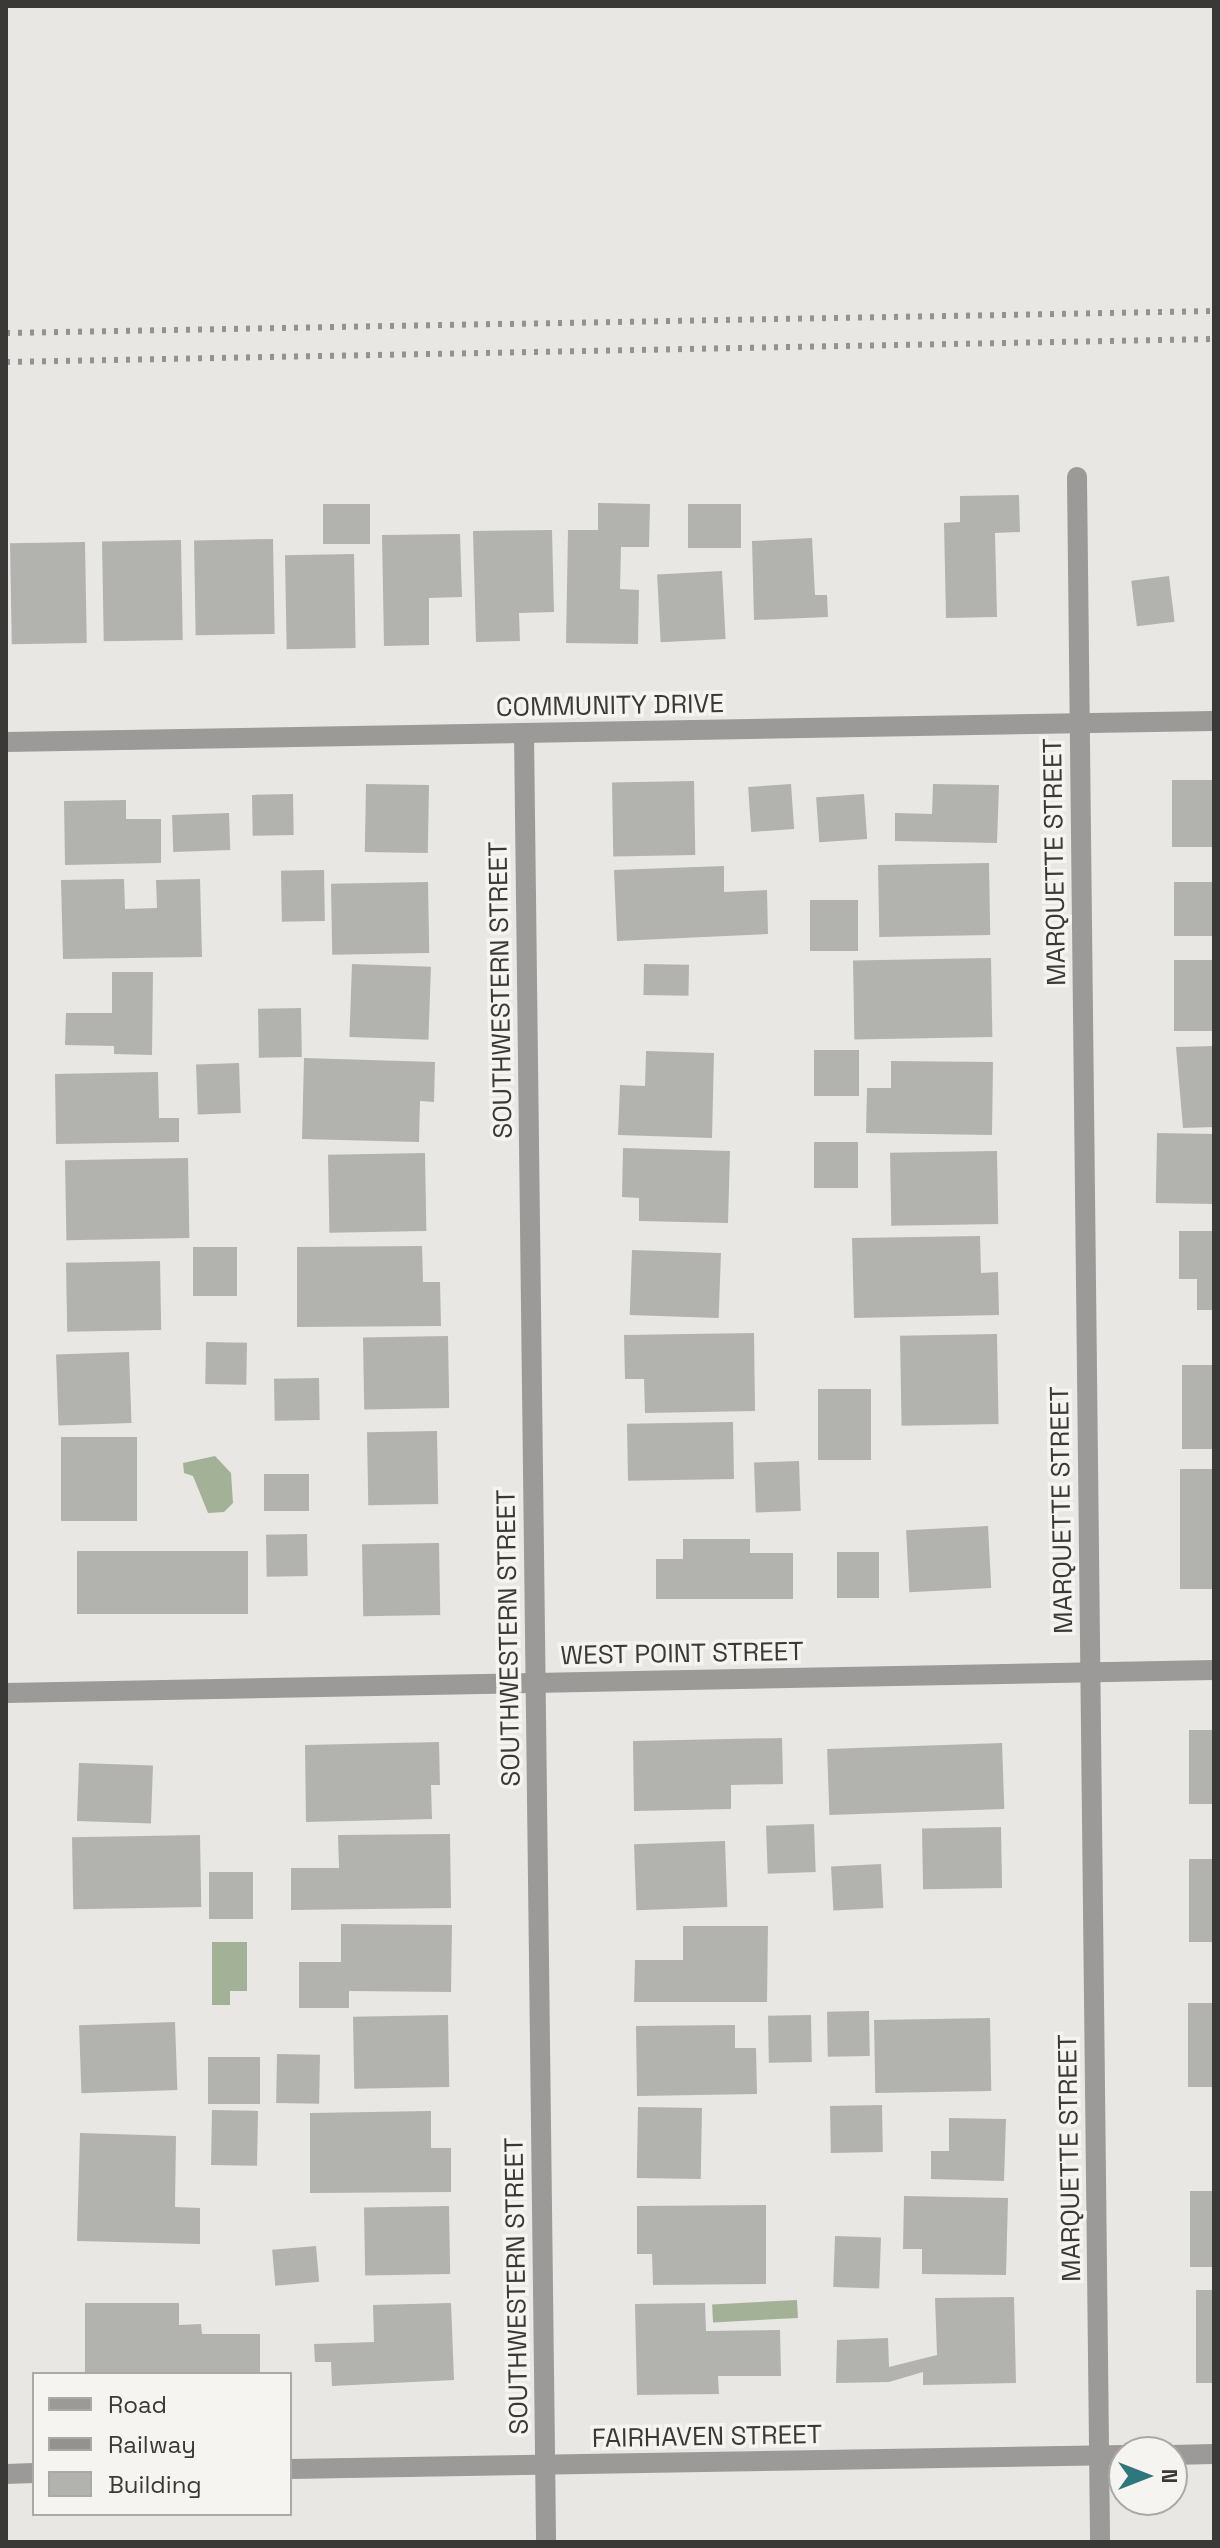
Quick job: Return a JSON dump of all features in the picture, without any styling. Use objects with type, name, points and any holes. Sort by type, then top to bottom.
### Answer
[{"type":"street","name":"MARQUETTE STREET","points":[[1077,477],[1100,2542]]},
{"type":"street","name":"COMMUNITY DRIVE","points":[[6,742],[1214,721]]},
{"type":"street","name":"SOUTHWESTERN STREET","points":[[524,734],[546,2542]]},
{"type":"street","name":"WEST POINT STREET","points":[[6,1693],[1214,1670]]},
{"type":"street","points":[[1188,2455],[1214,2454]]},
{"type":"street","name":"FAIRHAVEN STREET","points":[[292,2469],[1108,2456]]},
{"type":"street","points":[[6,2474],[32,2473]]},
{"type":"shaded area","points":[[215,1456],[231,1473],[233,1503],[224,1512],[208,1513],[193,1476],[184,1473],[183,1463]]},
{"type":"shaded area","points":[[212,1942],[247,1942],[247,1991],[230,1991],[230,2005],[212,2005]]},
{"type":"shaded area","points":[[797,2300],[798,2318],[713,2322],[712,2304]]},
{"type":"building","points":[[1019,495],[1020,532],[995,533],[997,617],[946,618],[944,523],[960,522],[960,496]]},
{"type":"building","points":[[598,503],[650,504],[649,547],[621,547],[620,589],[639,590],[638,644],[566,643],[568,530],[598,530]]},
{"type":"building","points":[[323,504],[370,504],[370,544],[323,544]]},
{"type":"building","points":[[688,504],[741,504],[741,548],[688,548]]},
{"type":"building","points":[[552,530],[554,612],[519,613],[520,641],[476,642],[473,531]]},
{"type":"building","points":[[460,534],[462,597],[429,598],[429,645],[384,646],[382,535]]},
{"type":"building","points":[[812,538],[815,595],[827,595],[828,617],[754,620],[752,541]]},
{"type":"building","points":[[273,539],[275,634],[196,635],[194,540]]},
{"type":"building","points":[[181,540],[183,640],[104,641],[102,541]]},
{"type":"building","points":[[85,542],[87,643],[12,644],[10,543]]},
{"type":"building","points":[[354,554],[356,648],[287,649],[285,555]]},
{"type":"building","points":[[722,571],[726,639],[661,642],[657,574]]},
{"type":"building","points":[[1169,576],[1175,622],[1137,626],[1131,581]]},
{"type":"building","points":[[1172,780],[1214,780],[1214,847],[1172,847]]},
{"type":"building","points":[[694,781],[695,855],[613,856],[612,782]]},
{"type":"building","points":[[366,784],[429,785],[428,853],[365,852]]},
{"type":"building","points":[[791,784],[794,829],[751,832],[748,787]]},
{"type":"building","points":[[933,784],[999,785],[997,843],[895,841],[895,813],[932,814]]},
{"type":"building","points":[[293,794],[294,835],[253,836],[252,795]]},
{"type":"building","points":[[864,794],[867,839],[819,842],[816,797]]},
{"type":"building","points":[[126,800],[126,819],[161,819],[161,863],[65,865],[64,801]]},
{"type":"building","points":[[229,813],[230,850],[173,852],[172,815]]},
{"type":"building","points":[[989,863],[990,935],[879,937],[878,865]]},
{"type":"building","points":[[724,866],[724,892],[767,890],[768,934],[617,941],[614,870]]},
{"type":"building","points":[[324,870],[325,921],[282,922],[281,871]]},
{"type":"building","points":[[124,879],[125,909],[157,908],[156,880],[200,879],[202,957],[63,959],[61,880]]},
{"type":"building","points":[[428,882],[429,953],[332,955],[331,884]]},
{"type":"building","points":[[1174,882],[1214,882],[1214,936],[1174,936]]},
{"type":"building","points":[[810,900],[858,900],[858,951],[810,951]]},
{"type":"building","points":[[991,958],[992,1037],[854,1039],[853,960]]},
{"type":"building","points":[[1174,960],[1214,960],[1214,1031],[1174,1031]]},
{"type":"building","points":[[352,964],[431,967],[428,1040],[349,1037]]},
{"type":"building","points":[[644,964],[689,965],[688,996],[643,995]]},
{"type":"building","points":[[112,972],[153,972],[152,1055],[114,1054],[114,1046],[65,1045],[66,1013],[112,1013]]},
{"type":"building","points":[[301,1008],[302,1057],[259,1058],[258,1009]]},
{"type":"building","points":[[1214,1046],[1214,1127],[1183,1128],[1176,1047]]},
{"type":"building","points":[[814,1050],[859,1050],[859,1096],[814,1096]]},
{"type":"building","points":[[646,1051],[714,1053],[712,1138],[618,1135],[620,1085],[645,1086]]},
{"type":"building","points":[[304,1058],[435,1062],[434,1102],[420,1101],[419,1142],[302,1139]]},
{"type":"building","points":[[891,1061],[993,1062],[992,1135],[866,1133],[867,1088],[891,1088]]},
{"type":"building","points":[[239,1063],[241,1113],[198,1114],[196,1065]]},
{"type":"building","points":[[158,1072],[159,1118],[179,1118],[179,1142],[56,1144],[55,1074]]},
{"type":"building","points":[[1157,1133],[1214,1134],[1213,1204],[1156,1203]]},
{"type":"building","points":[[814,1142],[858,1142],[858,1188],[814,1188]]},
{"type":"building","points":[[623,1148],[730,1151],[728,1223],[639,1221],[639,1198],[622,1197]]},
{"type":"building","points":[[997,1151],[998,1224],[891,1226],[890,1153]]},
{"type":"building","points":[[425,1153],[426,1231],[329,1233],[328,1155]]},
{"type":"building","points":[[188,1158],[189,1238],[66,1240],[65,1160]]},
{"type":"building","points":[[1179,1231],[1214,1231],[1214,1310],[1197,1310],[1197,1279],[1179,1279]]},
{"type":"building","points":[[980,1236],[981,1273],[998,1272],[999,1315],[854,1318],[852,1238]]},
{"type":"building","points":[[422,1246],[423,1282],[440,1282],[441,1326],[297,1327],[297,1247]]},
{"type":"building","points":[[193,1247],[237,1247],[237,1296],[193,1296]]},
{"type":"building","points":[[632,1250],[721,1253],[719,1318],[630,1315]]},
{"type":"building","points":[[160,1261],[161,1330],[67,1332],[66,1263]]},
{"type":"building","points":[[754,1333],[755,1411],[645,1413],[644,1379],[625,1379],[624,1335]]},
{"type":"building","points":[[997,1334],[999,1424],[902,1426],[900,1336]]},
{"type":"building","points":[[448,1336],[449,1408],[364,1409],[363,1337]]},
{"type":"building","points":[[206,1342],[247,1343],[246,1385],[205,1384]]},
{"type":"building","points":[[129,1352],[131,1423],[59,1426],[56,1355]]},
{"type":"building","points":[[1182,1365],[1214,1365],[1214,1449],[1182,1449]]},
{"type":"building","points":[[319,1378],[320,1420],[275,1421],[274,1379]]},
{"type":"building","points":[[818,1389],[871,1389],[871,1460],[818,1460]]},
{"type":"building","points":[[733,1422],[734,1479],[628,1481],[627,1424]]},
{"type":"building","points":[[437,1431],[438,1504],[368,1505],[367,1432]]},
{"type":"building","points":[[61,1437],[137,1437],[137,1521],[61,1521]]},
{"type":"building","points":[[799,1461],[801,1511],[756,1513],[754,1463]]},
{"type":"building","points":[[1180,1469],[1214,1469],[1214,1589],[1180,1589]]},
{"type":"building","points":[[264,1474],[309,1474],[309,1511],[264,1511]]},
{"type":"building","points":[[988,1526],[991,1588],[909,1592],[906,1530]]},
{"type":"building","points":[[307,1534],[308,1576],[267,1577],[266,1535]]},
{"type":"building","points":[[683,1539],[750,1539],[750,1553],[793,1553],[793,1599],[656,1599],[656,1559],[683,1559]]},
{"type":"building","points":[[439,1543],[440,1615],[363,1616],[362,1544]]},
{"type":"building","points":[[77,1551],[248,1551],[248,1614],[77,1614]]},
{"type":"building","points":[[837,1552],[879,1552],[879,1598],[837,1598]]},
{"type":"building","points":[[1189,1730],[1214,1730],[1214,1804],[1189,1804]]},
{"type":"building","points":[[782,1738],[783,1784],[731,1785],[731,1809],[634,1811],[633,1741]]},
{"type":"building","points":[[439,1742],[440,1785],[431,1785],[432,1819],[306,1822],[305,1745]]},
{"type":"building","points":[[1002,1743],[1004,1809],[829,1815],[827,1749]]},
{"type":"building","points":[[79,1763],[153,1766],[151,1824],[77,1821]]},
{"type":"building","points":[[814,1824],[816,1872],[768,1874],[766,1826]]},
{"type":"building","points":[[1001,1827],[1002,1888],[923,1889],[922,1828]]},
{"type":"building","points":[[450,1834],[451,1908],[291,1910],[291,1868],[339,1868],[338,1835]]},
{"type":"building","points":[[200,1835],[201,1907],[73,1909],[72,1837]]},
{"type":"building","points":[[725,1841],[727,1907],[636,1910],[634,1844]]},
{"type":"building","points":[[1189,1859],[1214,1859],[1214,1942],[1189,1942]]},
{"type":"building","points":[[881,1864],[883,1908],[833,1911],[831,1867]]},
{"type":"building","points":[[209,1872],[253,1872],[253,1919],[209,1919]]},
{"type":"building","points":[[341,1924],[452,1925],[451,1992],[349,1991],[349,2008],[299,2008],[299,1962],[341,1962]]},
{"type":"building","points":[[683,1926],[768,1926],[767,2002],[634,2002],[635,1960],[683,1960]]},
{"type":"building","points":[[1188,2003],[1214,2003],[1214,2087],[1188,2087]]},
{"type":"building","points":[[869,2011],[870,2056],[828,2057],[827,2012]]},
{"type":"building","points":[[448,2015],[449,2087],[354,2089],[353,2017]]},
{"type":"building","points":[[811,2015],[812,2062],[769,2063],[768,2016]]},
{"type":"building","points":[[990,2018],[991,2091],[875,2093],[874,2020]]},
{"type":"building","points":[[175,2022],[177,2090],[81,2093],[79,2025]]},
{"type":"building","points":[[735,2025],[735,2048],[756,2048],[757,2094],[637,2096],[636,2026]]},
{"type":"building","points":[[277,2054],[320,2055],[319,2104],[276,2103]]},
{"type":"building","points":[[208,2057],[260,2057],[260,2104],[208,2104]]},
{"type":"building","points":[[882,2105],[883,2152],[831,2153],[830,2106]]},
{"type":"building","points":[[638,2107],[702,2108],[701,2179],[637,2178]]},
{"type":"building","points":[[212,2110],[258,2111],[257,2166],[211,2165]]},
{"type":"building","points":[[431,2111],[431,2148],[451,2148],[451,2192],[310,2193],[310,2113]]},
{"type":"building","points":[[949,2118],[1006,2119],[1004,2181],[931,2179],[931,2151],[949,2151]]},
{"type":"building","points":[[80,2133],[176,2136],[175,2207],[200,2208],[200,2244],[77,2241]]},
{"type":"building","points":[[1190,2191],[1214,2191],[1214,2267],[1190,2267]]},
{"type":"building","points":[[904,2196],[1008,2198],[1006,2275],[922,2274],[922,2249],[903,2249]]},
{"type":"building","points":[[766,2205],[766,2284],[653,2285],[652,2254],[637,2254],[637,2206]]},
{"type":"building","points":[[449,2206],[450,2274],[365,2275],[364,2207]]},
{"type":"building","points":[[835,2236],[881,2238],[879,2289],[833,2287]]},
{"type":"building","points":[[316,2246],[319,2282],[275,2286],[272,2250]]},
{"type":"building","points":[[1196,2290],[1214,2290],[1214,2383],[1196,2383]]},
{"type":"building","points":[[1014,2297],[1016,2383],[923,2385],[923,2372],[889,2382],[836,2383],[837,2340],[888,2338],[889,2367],[937,2355],[935,2298]]},
{"type":"building","points":[[85,2303],[179,2303],[179,2325],[201,2324],[202,2334],[260,2334],[260,2372],[85,2372]]},
{"type":"building","points":[[451,2303],[454,2380],[332,2386],[331,2362],[315,2362],[314,2344],[374,2342],[373,2305]]},
{"type":"building","points":[[705,2303],[706,2331],[780,2330],[781,2376],[718,2376],[719,2394],[637,2395],[635,2304]]},
{"type":"railway","points":[[6,333],[1214,311]]},
{"type":"railway","points":[[6,362],[1214,339]]}]
